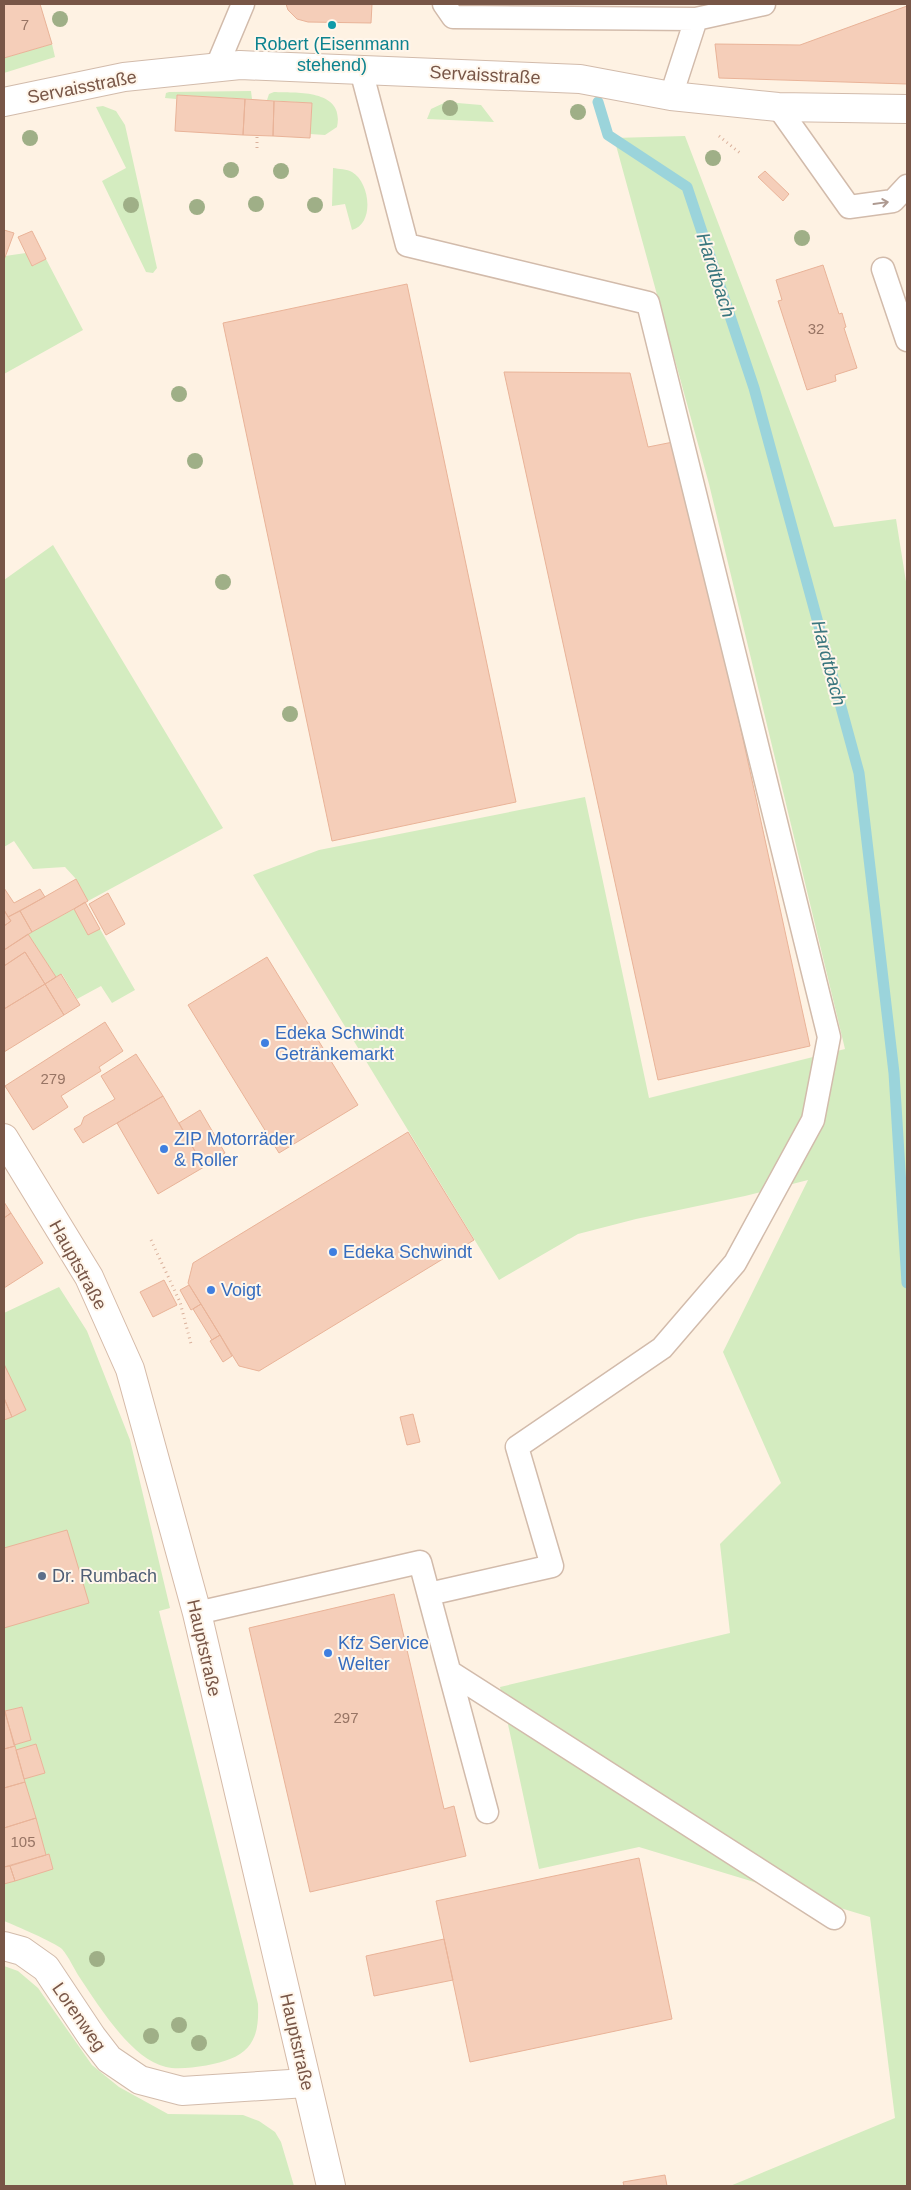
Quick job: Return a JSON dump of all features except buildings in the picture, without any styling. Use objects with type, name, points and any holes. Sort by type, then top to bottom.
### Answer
[{"type":"street","name":"Servaisstraße","points":[[4,102],[124,77],[240,65],[580,79],[671,96],[778,107],[907,110]]},
{"type":"street","name":"Hauptstraße","points":[[4,1138],[88,1277],[130,1369],[197,1613],[331,2186]]},
{"type":"street","name":"Lorenweg","points":[[4,1946],[22,1951],[46,1968],[92,2037],[110,2058],[140,2080],[182,2091],[306,2083]]},
{"type":"lane","points":[[217,66],[243,4]]},
{"type":"lane","points":[[444,4],[453,17],[696,19],[764,4]]},
{"type":"lane","points":[[671,96],[696,19]]},
{"type":"lane","points":[[361,70],[407,245],[648,303],[829,1037],[813,1120],[734,1263],[662,1348],[517,1447],[552,1566],[429,1594]]},
{"type":"lane","points":[[778,107],[849,207],[893,201],[907,186]]},
{"type":"lane","points":[[883,269],[907,340]]},
{"type":"lane","points":[[197,1613],[420,1562],[487,1812]]},
{"type":"lane","points":[[450,1672],[834,1918]]},
{"type":"path","points":[[257,135],[257,148]]},
{"type":"path","points":[[151,1240],[180,1302],[191,1344]]},
{"type":"green space","points":[[52,44],[55,57],[4,73],[4,58]]},
{"type":"green space","points":[[251,91],[252,99],[177,95],[176,99],[165,98],[166,93],[169,92]]},
{"type":"green space","points":[[274,92],[306,93],[327,99],[334,106],[338,115],[337,127],[325,135],[310,134],[312,103],[267,100],[269,94]]},
{"type":"green space","points":[[446,102],[481,105],[494,122],[427,119],[431,109]]},
{"type":"green space","points":[[103,106],[116,111],[125,125],[157,268],[153,273],[146,272],[102,181],[126,168],[96,107]]},
{"type":"green space","points":[[685,136],[834,527],[896,519],[907,588],[907,2186],[730,2186],[895,2118],[870,1917],[639,1847],[539,1869],[500,1687],[730,1633],[720,1544],[781,1483],[723,1352],[808,1180],[578,1234],[499,1280],[253,875],[319,850],[585,797],[649,1098],[845,1049],[709,484],[614,138]]},
{"type":"green space","points":[[333,168],[352,172],[363,184],[366,193],[367,212],[364,220],[352,230],[345,204],[332,206]]},
{"type":"green space","points":[[26,253],[33,266],[46,259],[83,330],[4,374],[4,260],[5,256]]},
{"type":"green space","points":[[53,545],[223,828],[88,901],[76,879],[65,867],[33,869],[14,841],[4,847],[4,580]]},
{"type":"green space","points":[[74,909],[88,934],[100,929],[135,990],[112,1003],[101,986],[77,999],[62,974],[56,977],[28,934]]},
{"type":"green space","points":[[59,1287],[87,1331],[130,1440],[170,1608],[159,1611],[258,2004],[258,2022],[251,2044],[239,2055],[207,2065],[172,2068],[153,2062],[140,2054],[128,2043],[106,2016],[62,1949],[43,1938],[4,1921],[4,1884],[53,1869],[49,1854],[46,1855],[24,1779],[45,1772],[36,1745],[16,1750],[14,1745],[31,1740],[22,1707],[5,1711],[4,1708],[4,1313]]},
{"type":"green space","points":[[4,1966],[18,1971],[38,1988],[92,2065],[119,2087],[168,2114],[243,2115],[259,2121],[275,2132],[281,2142],[294,2186],[4,2186]]},
{"type":"waterway","name":"Hardtbach","points":[[598,102],[608,135],[687,187],[754,388],[859,773],[894,1073],[907,1283]]},
{"type":"place","name":"Robert (Eisenmann stehend)","points":[[332,25]]},
{"type":"place","name":"Edeka Schwindt Getränkemarkt","points":[[265,1043]]},
{"type":"place","name":"ZIP Motorräder & Roller","points":[[164,1149]]},
{"type":"place","name":"Edeka Schwindt","points":[[333,1252]]},
{"type":"place","name":"Voigt","points":[[211,1290]]},
{"type":"place","name":"Dr. Rumbach","points":[[42,1576]]},
{"type":"place","name":"Kfz Service Welter","points":[[328,1653]]}]
